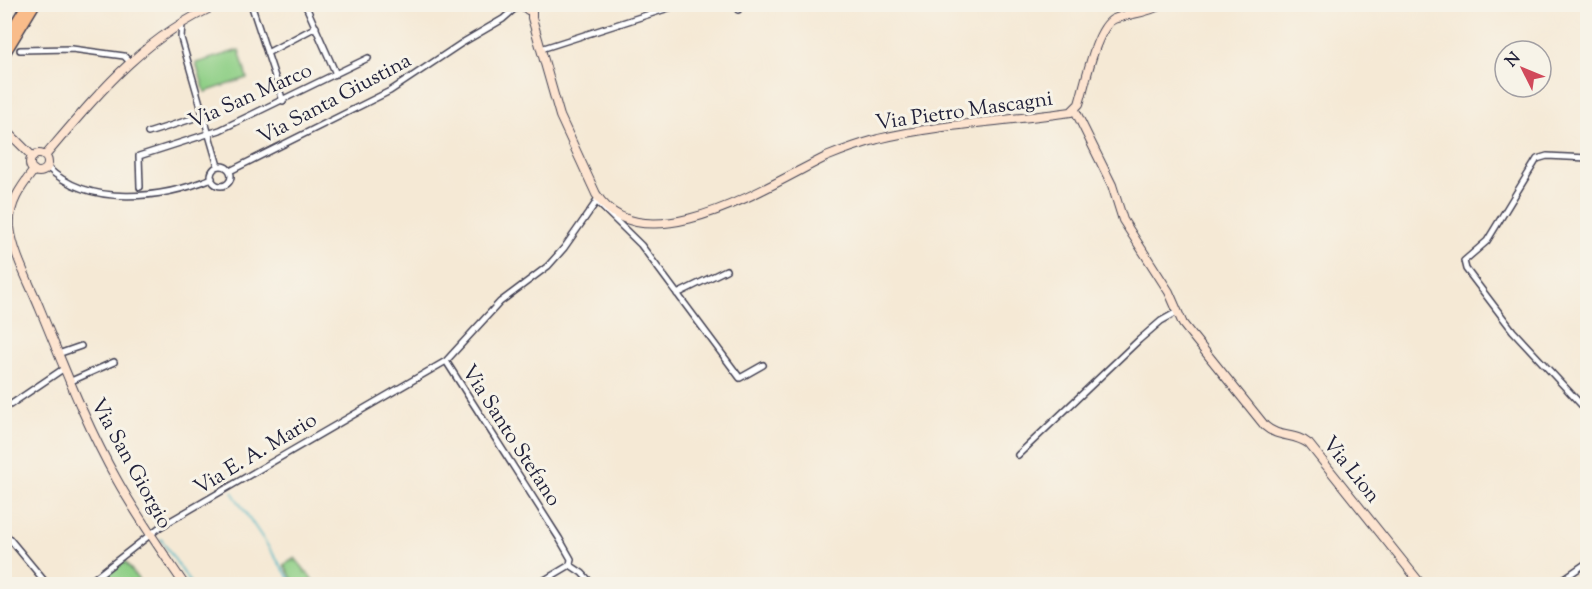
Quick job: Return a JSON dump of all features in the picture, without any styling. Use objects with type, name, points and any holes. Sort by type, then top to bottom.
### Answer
[{"type":"highway","points":[[4,42],[27,4]]},
{"type":"highway","points":[[4,55],[35,4]]},
{"type":"street","points":[[45,156],[129,61],[219,4]]},
{"type":"street","points":[[251,4],[282,100]]},
{"type":"street","points":[[305,4],[336,74]]},
{"type":"street","points":[[541,49],[681,4]]},
{"type":"street","points":[[1125,4],[1129,16]]},
{"type":"street","name":"Via Pietro Mascagni","points":[[609,211],[640,223],[668,222],[731,205],[830,156],[877,140],[1075,110],[1104,28],[1112,20],[1144,14],[1163,4]]},
{"type":"street","name":"Via Pietro Mascagni","points":[[526,7],[532,18],[560,116],[597,200],[641,245],[741,378],[763,365]]},
{"type":"street","name":"Via Santa Giustina","points":[[230,171],[390,92],[462,43],[526,7]]},
{"type":"street","points":[[267,53],[316,27]]},
{"type":"street","points":[[178,30],[218,166]]},
{"type":"street","points":[[20,50],[72,49],[124,56],[129,61]]},
{"type":"street","name":"Via San Marco","points":[[140,187],[138,157],[209,134],[368,58]]},
{"type":"street","name":"Via Lion","points":[[1075,110],[1112,185],[1123,220],[1169,292],[1192,338],[1265,426],[1278,435],[1298,438],[1309,444],[1421,585]]},
{"type":"street","points":[[148,133],[204,116]]},
{"type":"street","points":[[4,128],[33,157]]},
{"type":"street","points":[[45,156],[39,154],[33,157],[31,165],[34,170],[40,171],[47,167]]},
{"type":"street","points":[[45,156],[47,167],[78,187],[98,194],[166,191],[212,178]]},
{"type":"street","points":[[1587,158],[1547,156],[1538,159],[1486,241],[1464,261],[1466,269],[1513,331],[1587,412]]},
{"type":"street","points":[[218,166],[225,166],[230,171],[231,177],[225,185],[215,184],[212,172],[218,166]]},
{"type":"street","name":"Via San Giorgio","points":[[34,170],[8,207],[10,229],[16,247],[63,369],[117,480],[184,585]]},
{"type":"street","name":"Via Santo Stefano","points":[[570,565],[571,559],[559,538],[446,361],[500,302],[548,266],[564,248],[597,200]]},
{"type":"street","points":[[677,294],[726,270]]},
{"type":"street","points":[[1018,455],[1139,340],[1177,312]]},
{"type":"street","points":[[58,354],[81,346]]},
{"type":"street","name":"Via E. A. Mario","points":[[87,585],[150,534],[446,361]]},
{"type":"street","points":[[69,382],[114,362]]},
{"type":"street","points":[[4,409],[63,369]]},
{"type":"street","points":[[4,532],[47,585]]},
{"type":"street","points":[[1556,585],[1587,562]]},
{"type":"street","points":[[538,585],[570,565],[582,573],[592,585]]},
{"type":"green space","points":[[239,50],[247,78],[205,92],[196,63]]},
{"type":"green space","points":[[295,558],[316,584],[295,584],[284,565]]},
{"type":"green space","points":[[124,560],[142,584],[98,584],[96,582]]},
{"type":"waterway","points":[[232,492],[293,584]]},
{"type":"waterway","points":[[161,539],[191,584]]}]
